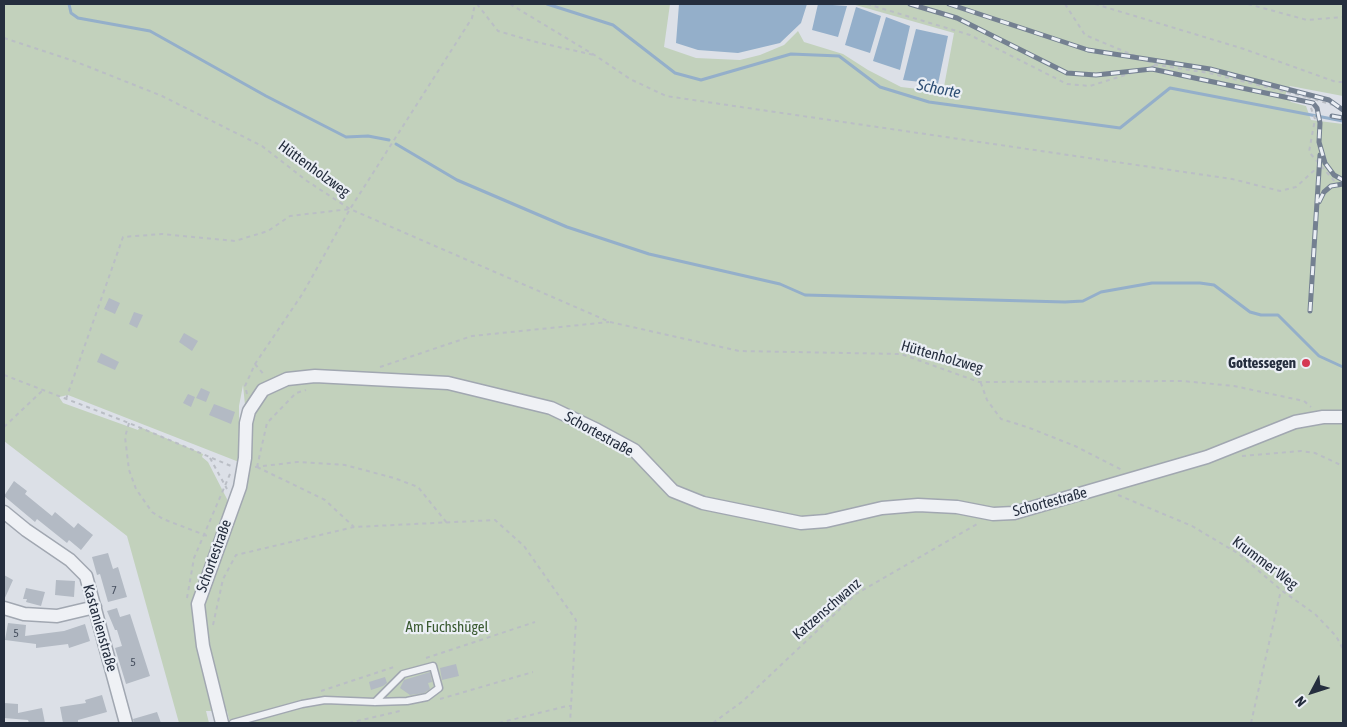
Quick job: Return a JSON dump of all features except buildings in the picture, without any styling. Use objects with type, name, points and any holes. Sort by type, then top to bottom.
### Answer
[{"type":"street","name":"Schortestraße","points":[[222,723],[203,646],[198,604],[244,470],[246,423],[249,411],[256,398],[272,384],[287,379],[315,376],[448,383],[551,408],[634,450],[673,491],[703,503],[793,522],[826,521],[882,508],[918,505],[957,507],[993,514],[1014,513],[1207,457],[1295,422],[1323,417],[1343,417]]},
{"type":"street","name":"Kastanienstraße","points":[[4,512],[77,565],[88,582],[126,723]]},
{"type":"street","points":[[4,608],[24,614],[56,616],[95,608]]},
{"type":"lane","points":[[233,723],[309,702],[325,700],[375,702],[407,701],[427,697],[439,688],[433,666],[402,674],[375,702]]},
{"type":"path","points":[[476,4],[498,31],[596,56]]},
{"type":"path","points":[[249,411],[245,386],[255,364],[303,293],[350,209],[472,18],[476,4]]},
{"type":"path","points":[[510,4],[630,79],[666,96],[1232,179],[1280,191],[1296,187],[1320,165]]},
{"type":"path","points":[[867,4],[970,35],[1067,84],[1090,86],[1157,65]]},
{"type":"path","points":[[1065,4],[1085,35],[1157,65],[1209,73],[1307,97],[1343,108]]},
{"type":"path","points":[[1095,4],[1244,49],[1336,82],[1343,82]]},
{"type":"path","points":[[1248,4],[1307,20],[1343,17]]},
{"type":"path","name":"Hüttenholzweg","points":[[4,38],[74,61],[162,96],[262,146],[307,181],[350,209],[610,322],[739,352],[901,354],[979,382],[1183,381],[1226,385],[1304,401],[1323,417]]},
{"type":"path","points":[[1307,97],[1315,119],[1308,152],[1343,191]]},
{"type":"path","points":[[66,399],[123,236],[162,234],[235,241],[268,231],[290,216],[350,209]]},
{"type":"path","name":"Hüttenholzweg","points":[[374,369],[472,336],[610,322]]},
{"type":"path","points":[[255,364],[272,384]]},
{"type":"path","points":[[4,375],[129,422],[244,470]]},
{"type":"path","points":[[978,375],[987,400],[1001,419],[1028,427],[1076,446],[1114,464],[1132,478]]},
{"type":"path","points":[[257,467],[268,423],[296,392],[313,388]]},
{"type":"path","points":[[4,427],[44,390]]},
{"type":"path","points":[[129,422],[125,437],[129,470],[136,489],[152,512],[163,519],[203,536],[219,539]]},
{"type":"path","points":[[1241,456],[1301,451],[1315,453],[1343,466]]},
{"type":"path","points":[[210,457],[234,502]]},
{"type":"path","points":[[257,467],[298,462],[345,465],[394,478],[418,488],[447,522]]},
{"type":"path","points":[[257,467],[325,500],[354,527]]},
{"type":"path","name":"Krummer Weg","points":[[1104,488],[1133,504],[1192,526],[1239,554],[1281,590],[1315,614],[1336,636],[1343,649]]},
{"type":"path","name":"Katzenschwanz","points":[[713,723],[743,701],[856,594],[993,514]]},
{"type":"path","points":[[213,626],[223,579],[236,554],[354,527],[495,520],[524,546],[576,620],[570,723]]},
{"type":"path","points":[[1251,723],[1281,590]]},
{"type":"path","points":[[418,660],[535,622]]},
{"type":"path","points":[[314,693],[401,665]]},
{"type":"path","points":[[432,701],[533,672]]},
{"type":"path","points":[[499,723],[572,706]]},
{"type":"path","points":[[348,723],[405,709]]},
{"type":"green space","name":"Am Fuchshügel","points":[[4,4],[670,4],[664,47],[696,58],[740,60],[760,55],[784,45],[798,31],[804,42],[843,54],[868,70],[901,87],[943,92],[954,33],[852,4],[1343,4],[1343,96],[1290,86],[1285,95],[1291,102],[1306,106],[1311,120],[1343,124],[1343,723],[230,723],[227,711],[206,711],[209,723],[179,723],[127,536],[4,441]],"holes":[[[243,385],[251,465],[217,552],[212,548],[219,523],[228,505],[227,499],[208,462],[202,457],[203,454],[140,427],[138,430],[63,403],[59,397],[68,395],[239,462],[239,406]]]},
{"type":"water","points":[[679,4],[807,4],[801,23],[780,43],[738,53],[698,50],[676,43]]},
{"type":"water","points":[[818,4],[847,6],[838,37],[812,30]]},
{"type":"water","points":[[856,7],[881,16],[870,53],[845,45]]},
{"type":"water","points":[[886,17],[910,26],[900,70],[873,61]]},
{"type":"water","points":[[916,29],[948,36],[938,84],[903,80]]},
{"type":"waterway","points":[[69,4],[71,13],[78,18],[150,31],[266,96],[346,137],[368,136],[389,140]]},
{"type":"waterway","name":"Schorte","points":[[547,4],[613,25],[675,73],[701,80],[791,54],[839,56],[880,87],[929,102],[1120,128],[1170,88],[1343,121]]},
{"type":"waterway","points":[[396,144],[457,180],[567,227],[649,254],[780,284],[805,295],[1065,302],[1083,301],[1101,292],[1152,283],[1200,283],[1214,285],[1250,312],[1261,315],[1278,315],[1319,356],[1343,367]]},
{"type":"railway","points":[[910,4],[957,18],[1067,73],[1096,75],[1152,69],[1313,103],[1317,108],[1320,123],[1319,142],[1325,163],[1334,175],[1343,180]]},
{"type":"railway","points":[[949,4],[1088,50],[1210,69],[1329,100],[1343,110]]},
{"type":"railway","points":[[1332,116],[1343,118]]},
{"type":"railway","points":[[1310,311],[1320,155]]},
{"type":"railway","points":[[1319,202],[1324,192],[1331,186],[1343,184]]},
{"type":"place","name":"Gottessegen","points":[[1306,363]]}]
